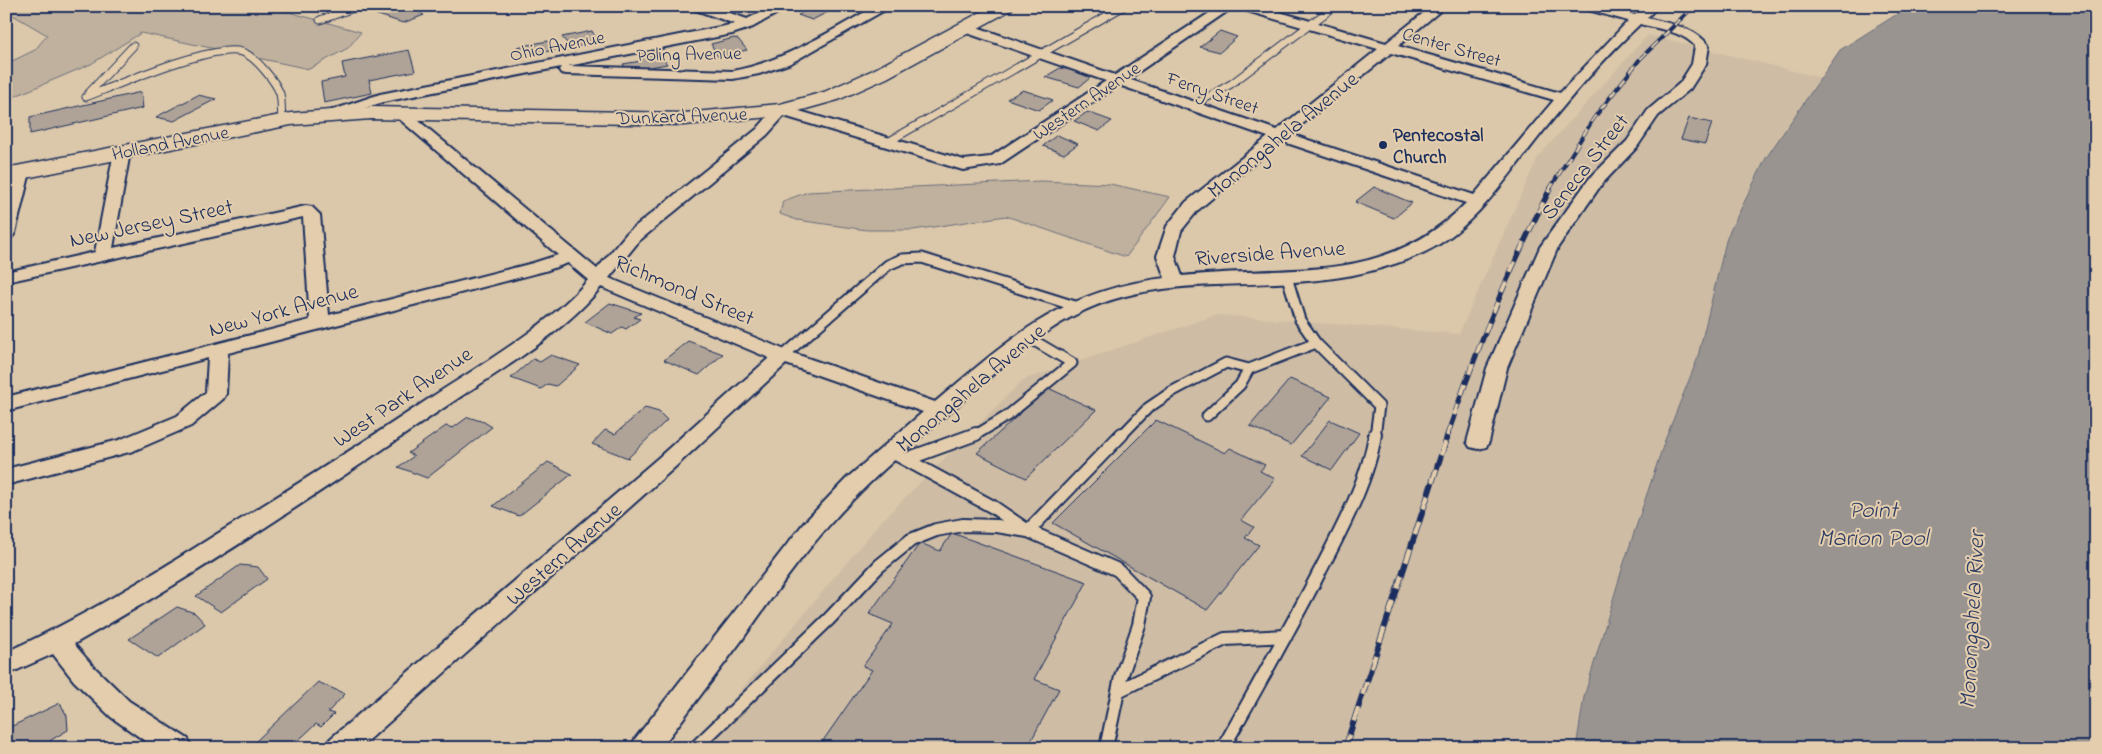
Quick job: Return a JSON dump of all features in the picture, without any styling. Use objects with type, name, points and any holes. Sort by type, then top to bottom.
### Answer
[{"type":"main road","name":"Dunkard Avenue","points":[[335,114],[684,119],[781,110],[831,96],[872,77],[1005,6]]},
{"type":"main road","name":"Holland Avenue","points":[[14,173],[282,120],[335,114]]},
{"type":"street","points":[[697,6],[748,24]]},
{"type":"street","name":"Ohio Avenue","points":[[335,114],[380,98],[727,31],[748,24],[784,6]]},
{"type":"street","name":"Poling Avenue","points":[[538,69],[733,75],[759,70],[786,60],[886,6]]},
{"type":"street","name":"Western Avenue","points":[[888,142],[962,165],[994,161],[1229,6]]},
{"type":"street","name":"Center Street","points":[[1244,6],[1563,98]]},
{"type":"street","name":"Monongahela Avenue","points":[[645,748],[765,588],[839,500],[900,455],[938,410],[1026,336],[1074,306],[1144,285],[1175,280],[1166,256],[1173,230],[1192,206],[1440,6]]},
{"type":"street","name":"Seneca Street","points":[[1478,442],[1497,368],[1549,247],[1596,182],[1632,144],[1654,113],[1685,86],[1699,64],[1702,46],[1695,38],[1670,27],[1588,6]]},
{"type":"street","name":"Riverside Avenue","points":[[1175,280],[1287,277],[1337,272],[1381,262],[1420,248],[1451,227],[1477,201],[1563,98],[1652,6]]},
{"type":"street","name":"Ferry Street","points":[[966,28],[1280,136],[1477,201]]},
{"type":"street","points":[[781,110],[888,142]]},
{"type":"street","name":"West Park Avenue","points":[[6,664],[57,640],[140,594],[351,461],[523,345],[568,310],[599,280],[634,237],[762,132],[781,110]]},
{"type":"street","name":"Richmond Street","points":[[402,114],[599,280],[783,356],[938,410]]},
{"type":"street","points":[[103,255],[122,152]]},
{"type":"street","points":[[6,233],[14,173]]},
{"type":"street","name":"New Jersey Street","points":[[6,277],[306,211],[312,215],[320,324]]},
{"type":"street","name":"New York Avenue","points":[[6,404],[539,267],[571,256]]},
{"type":"street","points":[[6,478],[125,446],[184,421],[216,394],[218,351]]},
{"type":"street","name":"Western Avenue","points":[[340,748],[666,463],[783,356]]},
{"type":"street","points":[[57,640],[83,673],[120,708],[178,748]]},
{"type":"lane","points":[[320,20],[359,6]]},
{"type":"lane","points":[[888,142],[1124,6]]},
{"type":"lane","points":[[1192,106],[1231,84],[1335,6]]},
{"type":"lane","points":[[132,46],[86,97],[196,58],[219,52],[242,52],[266,73],[278,91],[282,120]]},
{"type":"lane","points":[[783,356],[837,311],[888,264],[902,259],[922,258],[1074,306]]},
{"type":"lane","points":[[1223,748],[1286,636],[1346,521],[1373,448],[1379,406],[1316,343],[1300,320],[1287,277]]},
{"type":"lane","points":[[900,455],[982,431],[1018,408],[1040,387],[1072,363],[1026,336]]},
{"type":"lane","points":[[1028,532],[1148,408],[1173,391],[1226,363],[1249,369],[1316,343]]},
{"type":"lane","points":[[1207,416],[1240,385],[1249,369]]},
{"type":"lane","points":[[900,455],[993,507],[1028,532]]},
{"type":"lane","points":[[695,748],[822,626],[879,566],[911,540],[936,530],[963,525],[997,526],[1028,532],[1080,552],[1118,570],[1144,597],[1139,625],[1118,691],[1106,748]]},
{"type":"lane","points":[[1118,691],[1225,639],[1286,636]]},
{"type":"shaded area","points":[[6,6],[267,6],[361,32],[348,48],[309,69],[141,33],[91,64],[6,100],[6,64],[35,50],[47,35],[6,11]]},
{"type":"shaded area","points":[[1648,35],[1821,78],[1766,158],[1727,237],[1697,360],[1665,440],[1623,566],[1584,697],[1576,748],[695,748],[711,726],[878,525],[1023,380],[1217,315],[1459,334],[1538,157]]},
{"type":"shaded area","points":[[1041,181],[1110,184],[1170,197],[1126,257],[1006,216],[913,230],[867,230],[797,220],[780,214],[783,201],[808,192]]},
{"type":"water","name":"Point Marion Pool","points":[[1910,6],[2096,6],[2096,748],[1576,748],[1584,697],[1623,566],[1665,440],[1697,360],[1727,237],[1766,158],[1840,50]]},
{"type":"building","points":[[394,6],[407,6],[424,15],[403,23],[375,14]]},
{"type":"building","points":[[590,6],[632,6],[618,11],[607,7],[600,10]]},
{"type":"building","points":[[815,6],[840,6],[812,20],[798,15]]},
{"type":"building","points":[[592,31],[596,39],[591,40],[593,43],[571,48],[562,37]]},
{"type":"building","points":[[1220,31],[1237,37],[1220,52],[1200,47]]},
{"type":"building","points":[[734,38],[738,39],[747,50],[738,52],[739,55],[718,57],[711,44]]},
{"type":"building","points":[[548,41],[555,50],[523,56],[517,47]]},
{"type":"building","points":[[409,50],[415,71],[369,80],[372,93],[324,103],[321,82],[345,77],[342,63]]},
{"type":"building","points":[[659,53],[667,64],[627,71],[623,64],[641,61],[640,56]]},
{"type":"building","points":[[1060,68],[1078,71],[1090,78],[1079,87],[1045,77]]},
{"type":"building","points":[[1023,90],[1053,100],[1039,110],[1007,99]]},
{"type":"building","points":[[141,92],[143,108],[30,134],[30,117]]},
{"type":"building","points":[[198,95],[216,99],[174,121],[156,117]]},
{"type":"building","points":[[1087,112],[1112,121],[1099,131],[1074,121]]},
{"type":"building","points":[[1689,118],[1712,123],[1705,144],[1681,139]]},
{"type":"building","points":[[1057,135],[1078,144],[1064,154],[1043,146]]},
{"type":"building","points":[[1374,187],[1412,203],[1394,218],[1355,202]]},
{"type":"building","points":[[610,303],[641,313],[634,317],[640,319],[626,329],[622,327],[612,334],[585,322]]},
{"type":"building","points":[[688,341],[723,354],[699,375],[664,360]]},
{"type":"building","points":[[551,355],[580,365],[556,386],[548,384],[541,389],[511,378],[533,359],[540,362]]},
{"type":"building","points":[[1290,379],[1331,397],[1291,445],[1250,426]]},
{"type":"building","points":[[1048,388],[1096,410],[1026,478],[977,453]]},
{"type":"building","points":[[645,408],[659,412],[667,420],[628,458],[592,444],[605,430],[615,434]]},
{"type":"building","points":[[468,417],[484,422],[492,427],[427,478],[398,467],[414,456],[408,453],[446,426],[453,428]]},
{"type":"building","points":[[1156,420],[1225,453],[1230,448],[1265,465],[1260,471],[1275,479],[1241,520],[1254,527],[1245,538],[1259,545],[1207,610],[1053,523]]},
{"type":"building","points":[[1330,420],[1359,433],[1332,470],[1302,456]]},
{"type":"building","points":[[548,462],[572,474],[519,516],[493,506]]},
{"type":"building","points":[[952,533],[1087,582],[1034,679],[1059,689],[1027,748],[818,748],[872,670],[863,666],[893,624],[869,614],[920,543],[940,551]]},
{"type":"building","points":[[240,565],[258,567],[267,579],[221,612],[196,596]]},
{"type":"building","points":[[177,607],[195,613],[205,624],[158,658],[129,639]]},
{"type":"building","points":[[318,682],[345,694],[328,712],[334,714],[321,727],[316,724],[290,748],[262,748],[254,743]]},
{"type":"building","points":[[60,703],[67,716],[68,730],[51,740],[52,748],[6,748],[6,729]]},
{"type":"railway","points":[[1549,190],[1594,118],[1640,59],[1694,6]]},
{"type":"railway","points":[[1447,436],[1494,310],[1550,189]]},
{"type":"railway","points":[[1345,748],[1448,434]]},
{"type":"place","name":"Pentecostal Church","points":[[1383,145]]},
{"type":"water label","name":"Monongahela River","points":[[1971,620]]}]
